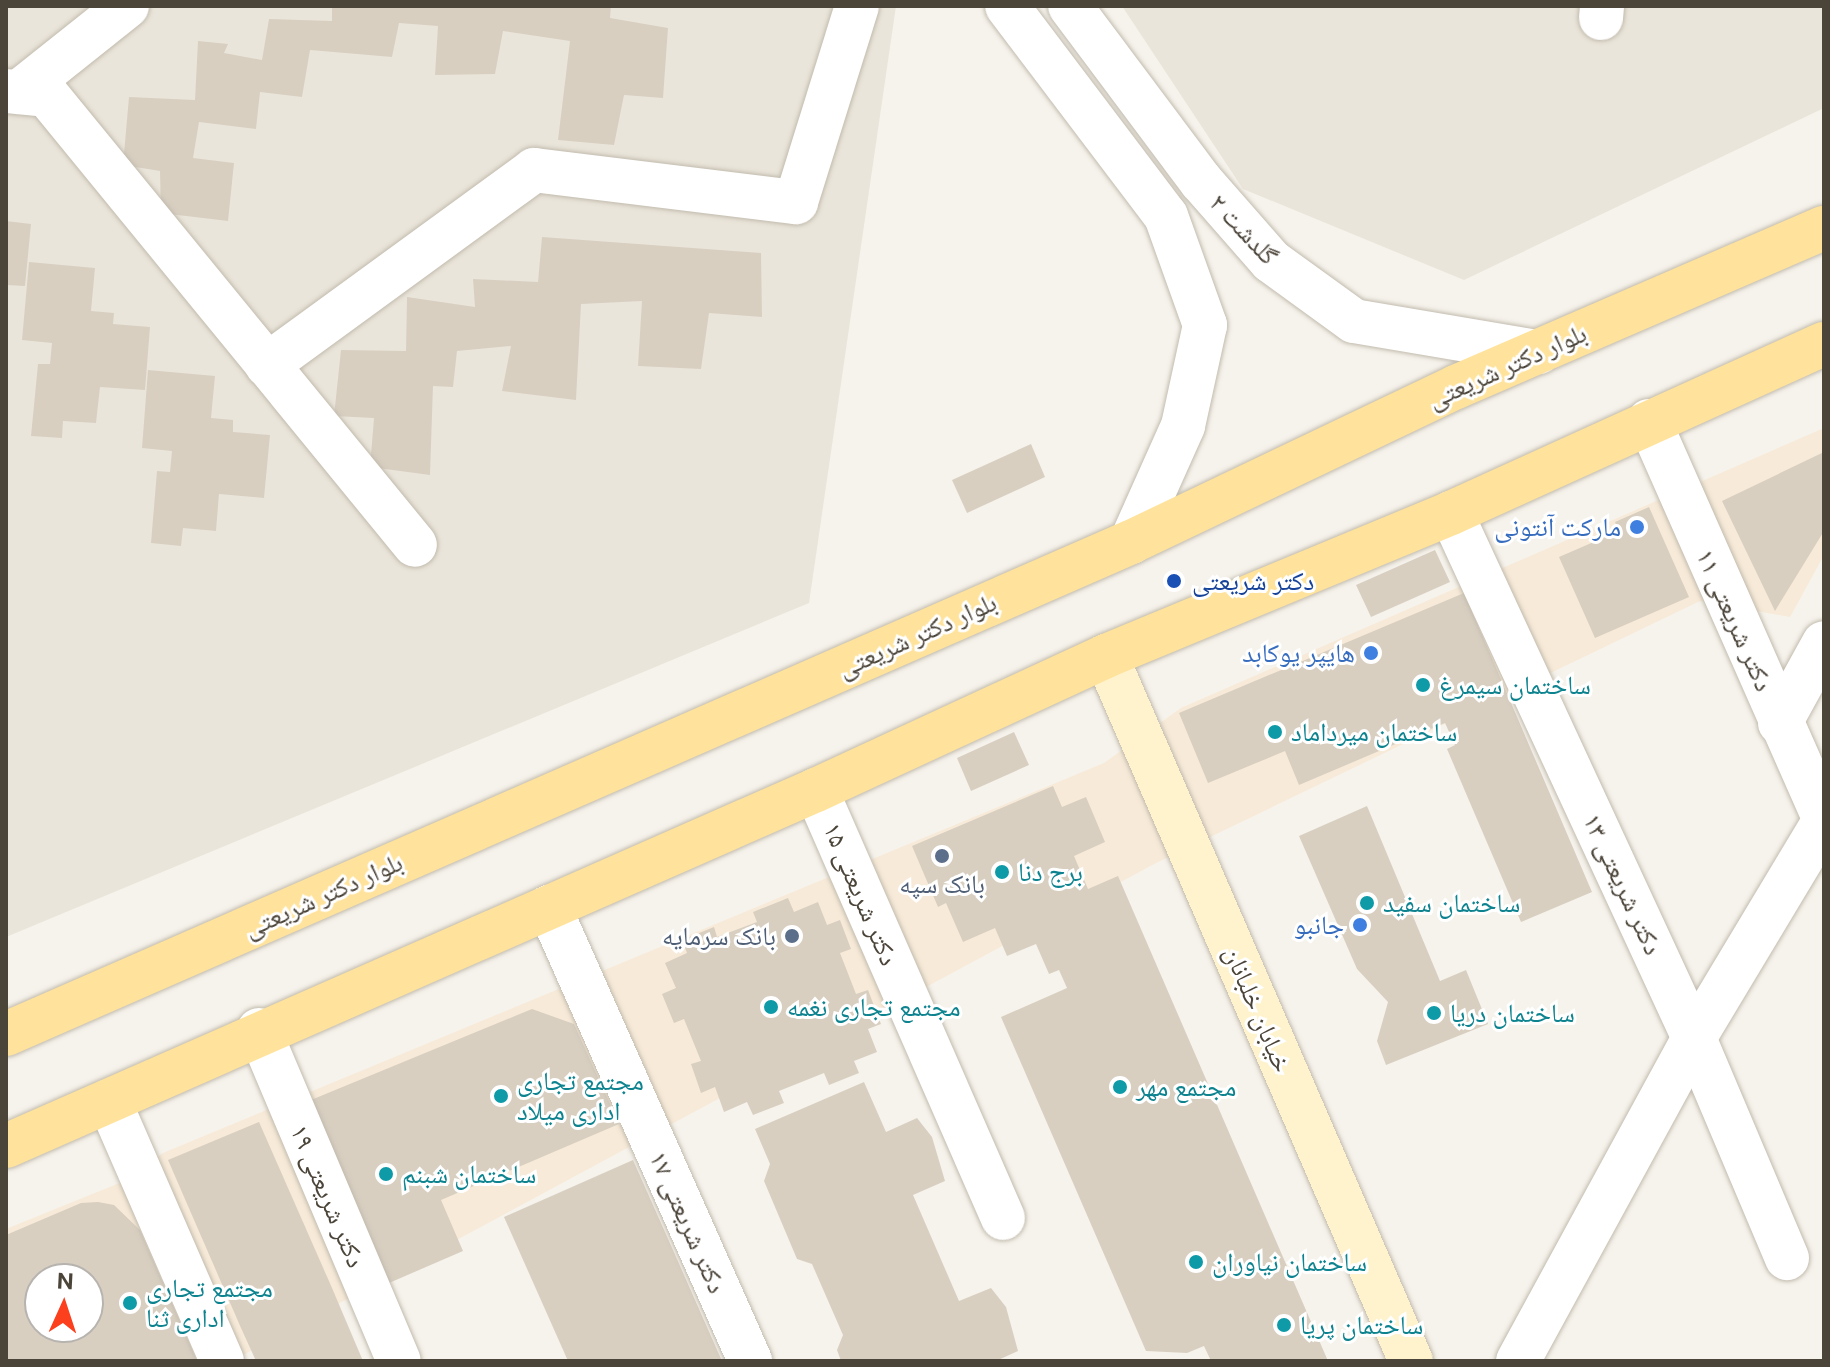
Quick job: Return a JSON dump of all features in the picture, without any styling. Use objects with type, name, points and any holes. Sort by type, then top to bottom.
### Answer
[{"type":"main road","name":"بلوار دکتر شریعتی","points":[[6,1034],[1131,542],[1538,352],[1824,228]]},
{"type":"main road","points":[[6,1146],[259,1030],[816,790],[1106,656],[1451,513],[1824,344]]},
{"type":"street","points":[[12,91],[127,6]]},
{"type":"street","points":[[267,365],[534,170],[796,202],[857,6]]},
{"type":"street","name":"گلدشت ۲","points":[[1007,6],[1166,216],[1205,325],[1183,426],[1131,542]]},
{"type":"street","name":"گلدشت ۲","points":[[1070,6],[1201,181],[1271,261],[1354,321],[1538,352]]},
{"type":"street","points":[[12,91],[47,95],[415,545]]},
{"type":"street","name":"۱۱ دکتر شریعتی","points":[[1649,421],[1824,820]]},
{"type":"street","name":"۱۳ دکتر شریعتی","points":[[1451,513],[1694,1038],[1787,1258]]},
{"type":"street","points":[[1780,723],[1824,643]]},
{"type":"street","name":"خیابان خلبانان","points":[[1106,656],[1411,1361]]},
{"type":"street","name":"۱۵ دکتر شریعتی","points":[[816,790],[1003,1218]]},
{"type":"street","points":[[1518,1361],[1694,1038],[1824,820]]},
{"type":"street","name":"۱۷ دکتر شریعتی","points":[[549,907],[750,1361]]},
{"type":"street","name":"۱۹ دکتر شریعتی","points":[[259,1030],[399,1361]]},
{"type":"street","points":[[109,1101],[222,1361]]},
{"type":"shaded area","points":[[6,6],[896,6],[809,603],[6,937]]},
{"type":"shaded area","points":[[1122,6],[1824,6],[1824,108],[1464,280],[1243,189]]},
{"type":"shaded area","points":[[1824,428],[1824,555],[1790,617],[1700,601],[1156,863],[232,1361],[6,1361],[6,1229],[122,1182],[163,1153],[1104,763],[1181,708]]},
{"type":"building","points":[[332,6],[611,6],[610,18],[668,28],[663,98],[624,95],[614,145],[558,140],[570,41],[503,31],[495,74],[435,75],[438,26],[399,23],[392,57],[310,50],[302,97],[260,92],[256,129],[199,122],[193,158],[234,163],[228,221],[161,213],[160,171],[123,165],[129,97],[195,100],[198,41],[228,44],[224,53],[262,60],[269,19],[332,21]]},
{"type":"building","points":[[6,221],[31,224],[25,286],[6,285]]},
{"type":"building","points":[[542,237],[761,253],[762,317],[709,313],[701,369],[638,366],[642,301],[581,304],[576,400],[502,391],[511,346],[457,351],[453,387],[433,386],[430,475],[370,467],[374,418],[334,416],[341,350],[406,351],[407,297],[475,307],[473,279],[538,282]]},
{"type":"building","points":[[29,262],[95,268],[91,311],[114,313],[113,324],[150,327],[145,390],[100,387],[96,423],[63,421],[62,438],[31,436],[38,364],[50,364],[52,343],[22,340]]},
{"type":"building","points":[[148,370],[215,376],[211,418],[233,420],[233,432],[270,435],[264,498],[219,494],[216,531],[183,528],[181,546],[151,543],[157,471],[170,472],[172,451],[142,448]]},
{"type":"building","points":[[1031,444],[1045,477],[967,513],[952,480]]},
{"type":"building","points":[[1824,452],[1824,531],[1775,611],[1722,501]]},
{"type":"building","points":[[1649,507],[1689,597],[1595,638],[1559,557],[1619,531],[1615,522]]},
{"type":"building","points":[[1435,550],[1450,582],[1371,617],[1356,585]]},
{"type":"building","points":[[1464,593],[1592,892],[1521,922],[1447,749],[1455,745],[1445,723],[1299,785],[1285,751],[1208,783],[1179,713]]},
{"type":"building","points":[[1014,732],[1029,765],[971,791],[957,758]]},
{"type":"building","points":[[1053,786],[1062,807],[1086,797],[1105,842],[1074,856],[1088,889],[1118,876],[1328,1361],[1211,1361],[1204,1346],[1187,1353],[1146,1351],[1001,1017],[1067,988],[1059,970],[1049,974],[1036,944],[1007,956],[995,928],[963,942],[946,903],[938,907],[912,846]]},
{"type":"building","name":"ساختمان سفید","points":[[1367,806],[1440,981],[1466,970],[1488,1024],[1386,1065],[1377,1041],[1388,1002],[1357,969],[1299,836]]},
{"type":"building","name":"مجتمع تجاری نغمه","points":[[788,898],[794,912],[818,902],[827,925],[840,920],[851,949],[840,953],[856,994],[868,990],[881,1024],[868,1029],[877,1052],[854,1061],[859,1073],[829,1085],[824,1073],[779,1091],[784,1103],[753,1115],[747,1102],[724,1112],[715,1087],[701,1093],[691,1064],[701,1061],[684,1019],[674,1023],[662,994],[676,988],[665,963],[687,953],[682,940],[714,927],[717,937],[757,922],[753,912]]},
{"type":"building","name":"مجتمع تجاری اداری میلاد","points":[[532,1009],[574,1024],[619,1124],[441,1200],[463,1251],[389,1283],[311,1100]]},
{"type":"building","points":[[864,1082],[886,1132],[917,1118],[932,1137],[945,1181],[913,1195],[959,1301],[991,1288],[1006,1307],[1018,1351],[996,1361],[841,1361],[837,1350],[843,1335],[812,1264],[797,1259],[764,1181],[770,1164],[755,1129]]},
{"type":"building","points":[[259,1122],[363,1361],[256,1361],[241,1328],[168,1160]]},
{"type":"building","points":[[633,1160],[722,1361],[568,1361],[504,1217]]},
{"type":"building","name":"مجتمع تجاری اداری ثنا","points":[[81,1203],[114,1205],[140,1230],[197,1361],[6,1361],[6,1235]]},
{"type":"place","name":"مارکت آنتونی","points":[[1637,527]]},
{"type":"place","name":"دکتر شریعتی","points":[[1174,581]]},
{"type":"place","name":"هایپر یوکابد","points":[[1371,653]]},
{"type":"place","name":"ساختمان سیمرغ","points":[[1423,685]]},
{"type":"place","name":"ساختمان میرداماد","points":[[1275,732]]},
{"type":"place","name":"بانک سپه","points":[[942,856]]},
{"type":"place","name":"برج دنا","points":[[1002,872]]},
{"type":"place","name":"ساختمان سفید","points":[[1367,903]]},
{"type":"place","name":"جانبو","points":[[1360,925]]},
{"type":"place","name":"بانک سرمایه","points":[[792,936]]},
{"type":"place","name":"مجتمع تجاری نغمه","points":[[771,1007]]},
{"type":"place","name":"ساختمان دریا","points":[[1434,1013]]},
{"type":"place","name":"مجتمع مهر","points":[[1120,1087]]},
{"type":"place","name":"مجتمع تجاری اداری میلاد","points":[[501,1096]]},
{"type":"place","name":"ساختمان شبنم","points":[[386,1174]]},
{"type":"place","name":"ساختمان نیاوران","points":[[1196,1262]]},
{"type":"place","name":"مجتمع تجاری اداری ثنا","points":[[130,1303]]},
{"type":"place","name":"ساختمان پریا","points":[[1284,1325]]}]
